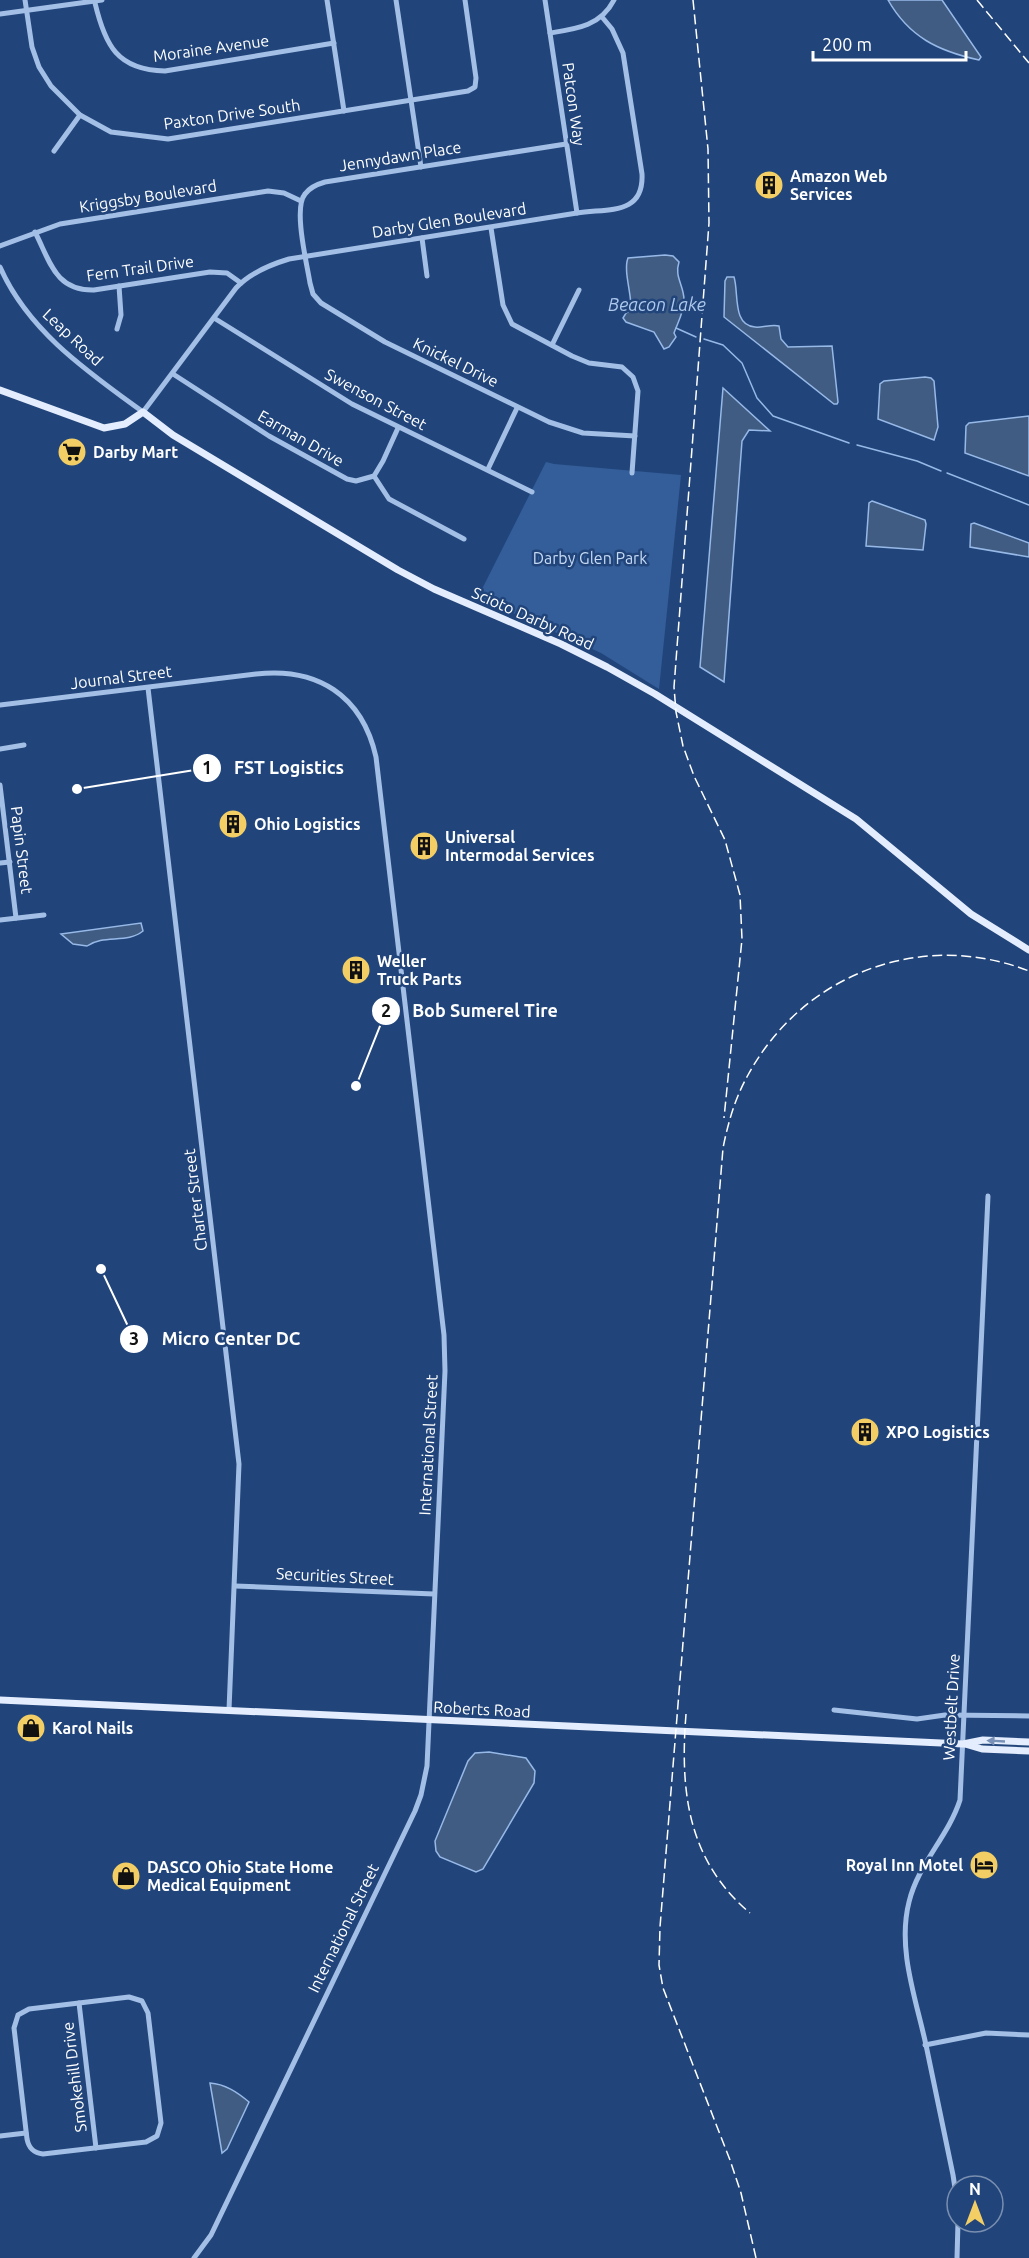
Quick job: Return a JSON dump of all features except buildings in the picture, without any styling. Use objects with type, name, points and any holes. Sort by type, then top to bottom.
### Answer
[{"type":"main road","points":[[0,390],[104,428],[126,424],[143,412]]},
{"type":"main road","name":"Scioto Darby Road","points":[[143,412],[173,435],[398,570],[434,589],[561,644],[655,694],[856,819],[971,914],[1029,950]]},
{"type":"main road","name":"Roberts Road","points":[[0,1700],[963,1744],[982,1749],[1029,1751]]},
{"type":"main road","name":"Roberts Road","points":[[963,1744],[983,1740],[1029,1742]]},
{"type":"street","name":"Paxton Drive South","points":[[25,0],[32,47],[39,67],[51,86],[80,115],[111,132],[168,139],[468,91],[475,87],[476,78],[465,0]]},
{"type":"street","points":[[0,14],[95,3],[102,0]]},
{"type":"street","points":[[327,0],[344,111]]},
{"type":"street","points":[[396,0],[421,167]]},
{"type":"street","name":"Patcon Way","points":[[545,0],[577,213]]},
{"type":"street","points":[[550,33],[584,27],[602,17],[614,0]]},
{"type":"street","name":"Moraine Avenue","points":[[95,3],[102,32],[113,52],[131,65],[148,71],[165,71],[334,44]]},
{"type":"street","name":"Darby Glen Boulevard","points":[[143,412],[240,283],[268,265],[306,256],[625,207],[636,199],[642,187],[642,174],[622,53],[612,29],[602,17]]},
{"type":"street","points":[[54,151],[80,115]]},
{"type":"street","name":"Jennydawn Place","points":[[301,201],[304,194],[318,184],[566,144]]},
{"type":"street","name":"Kriggsby Boulevard","points":[[0,246],[60,224],[268,191],[284,193],[301,201]]},
{"type":"street","points":[[301,201],[300,215],[306,256]]},
{"type":"street","points":[[492,228],[503,305],[508,319],[519,329],[590,363],[614,365],[628,371],[633,377],[638,391],[632,473]]},
{"type":"street","name":"Fern Trail Drive","points":[[35,232],[57,275],[75,289],[119,286],[210,272],[227,273],[240,283]]},
{"type":"street","points":[[422,238],[427,276]]},
{"type":"street","name":"Knickel Drive","points":[[306,256],[310,283],[321,303],[385,342],[518,408],[574,430],[635,436]]},
{"type":"street","name":"Leap Road","points":[[0,267],[14,293],[46,335],[143,412]]},
{"type":"street","points":[[117,328],[121,315],[119,286]]},
{"type":"street","points":[[552,345],[579,290]]},
{"type":"street","name":"Swenson Street","points":[[214,318],[352,404],[532,492]]},
{"type":"street","name":"Earman Drive","points":[[173,374],[338,476],[356,481],[374,476]]},
{"type":"street","points":[[488,469],[518,408]]},
{"type":"street","points":[[398,428],[384,461],[374,476],[389,499],[464,539]]},
{"type":"street","name":"International Street","points":[[194,2258],[211,2235],[415,1810],[426,1776],[445,1371],[444,1335],[376,757],[369,732],[347,700],[334,689],[315,679],[286,672],[245,675]]},
{"type":"street","name":"Journal Street","points":[[0,705],[245,675]]},
{"type":"street","name":"Charter Street","points":[[148,688],[240,1477],[229,1710]]},
{"type":"street","points":[[0,748],[24,746]]},
{"type":"street","name":"Papin Street","points":[[0,784],[16,918]]},
{"type":"street","points":[[0,863],[10,862]]},
{"type":"street","points":[[0,920],[44,915]]},
{"type":"street","name":"Westbelt Drive","points":[[953,2174],[906,1951],[906,1922],[909,1900],[918,1877],[955,1815],[960,1800],[988,1196]]},
{"type":"street","name":"Securities Street","points":[[235,1586],[434,1594]]},
{"type":"street","points":[[834,1710],[916,1719],[945,1715],[1029,1716]]},
{"type":"street","points":[[129,1997],[142,2001],[148,2013],[161,2123],[157,2136],[146,2142],[43,2154],[29,2147],[14,2028],[18,2015],[29,2009],[79,2003],[129,1997]]},
{"type":"street","name":"Smokehill Drive","points":[[79,2003],[96,2148]]},
{"type":"street","points":[[926,2045],[986,2033],[1029,2035]]},
{"type":"street","points":[[0,2136],[26,2133]]},
{"type":"street","points":[[957,2258],[958,2234]]},
{"type":"green space","name":"Darby Glen Park","points":[[546,462],[681,475],[659,689],[601,653],[478,597]]},
{"type":"water","points":[[888,0],[942,0],[981,57],[979,60],[950,52],[926,40],[905,24]]},
{"type":"water","name":"Beacon Lake","points":[[673,256],[679,262],[678,277],[683,290],[684,304],[674,333],[676,337],[669,347],[664,349],[654,332],[626,322],[623,318],[631,310],[626,269],[628,258]]},
{"type":"water","points":[[727,277],[734,277],[740,315],[748,325],[779,326],[781,339],[788,347],[832,346],[837,404],[834,404],[724,317]]},
{"type":"water","points":[[925,377],[934,381],[938,427],[934,440],[878,419],[880,384],[884,381]]},
{"type":"water","points":[[723,388],[770,431],[749,430],[742,441],[724,682],[700,667]]},
{"type":"water","points":[[1029,416],[1029,476],[965,453],[966,426],[969,423]]},
{"type":"water","points":[[872,501],[925,520],[923,550],[866,546],[869,503]]},
{"type":"water","points":[[974,523],[1029,543],[1029,557],[970,547],[971,524]]},
{"type":"water","points":[[141,923],[143,931],[137,935],[101,940],[87,946],[73,944],[61,934]]},
{"type":"water","points":[[489,1752],[526,1758],[535,1771],[534,1783],[483,1869],[476,1872],[440,1857],[436,1851],[435,1841],[468,1761],[475,1753]]},
{"type":"water","points":[[210,2083],[231,2089],[249,2102],[227,2149],[222,2153]]},
{"type":"waterway","points":[[676,328],[696,337]]},
{"type":"waterway","points":[[704,339],[723,345],[742,363],[757,398],[773,416],[849,443]]},
{"type":"waterway","points":[[857,445],[917,461],[941,471]]},
{"type":"waterway","points":[[947,473],[1029,505]]},
{"type":"railway","points":[[693,0],[708,149],[709,223],[674,687],[683,746],[694,776],[725,840],[740,895],[742,939],[724,1118]]},
{"type":"railway","points":[[977,0],[1029,63]]},
{"type":"railway","points":[[756,2258],[741,2193],[663,1988],[659,1965],[660,1927],[723,1148],[739,1093],[771,1040],[800,1010],[833,987],[869,969],[907,959],[947,955],[988,959],[1029,971]]},
{"type":"railway","points":[[686,1714],[684,1742],[687,1796],[700,1847],[729,1892],[750,1913]]},
{"type":"place","name":"Amazon Web Services","points":[[769,185]]},
{"type":"place","name":"Darby Mart","points":[[72,452]]},
{"type":"place","name":"FST Logistics","points":[[77,789]]},
{"type":"place","name":"Ohio Logistics","points":[[233,824]]},
{"type":"place","name":"Universal Intermodal Services","points":[[424,846]]},
{"type":"place","name":"Weller Truck Parts","points":[[356,970]]},
{"type":"place","name":"Bob Sumerel Tire","points":[[356,1086]]},
{"type":"place","name":"Micro Center DC","points":[[101,1269]]},
{"type":"place","name":"XPO Logistics","points":[[865,1432]]},
{"type":"place","name":"Karol Nails","points":[[31,1728]]},
{"type":"place","name":"Royal Inn Motel","points":[[984,1865]]},
{"type":"place","name":"DASCO Ohio State Home Medical Equipment","points":[[126,1876]]}]
